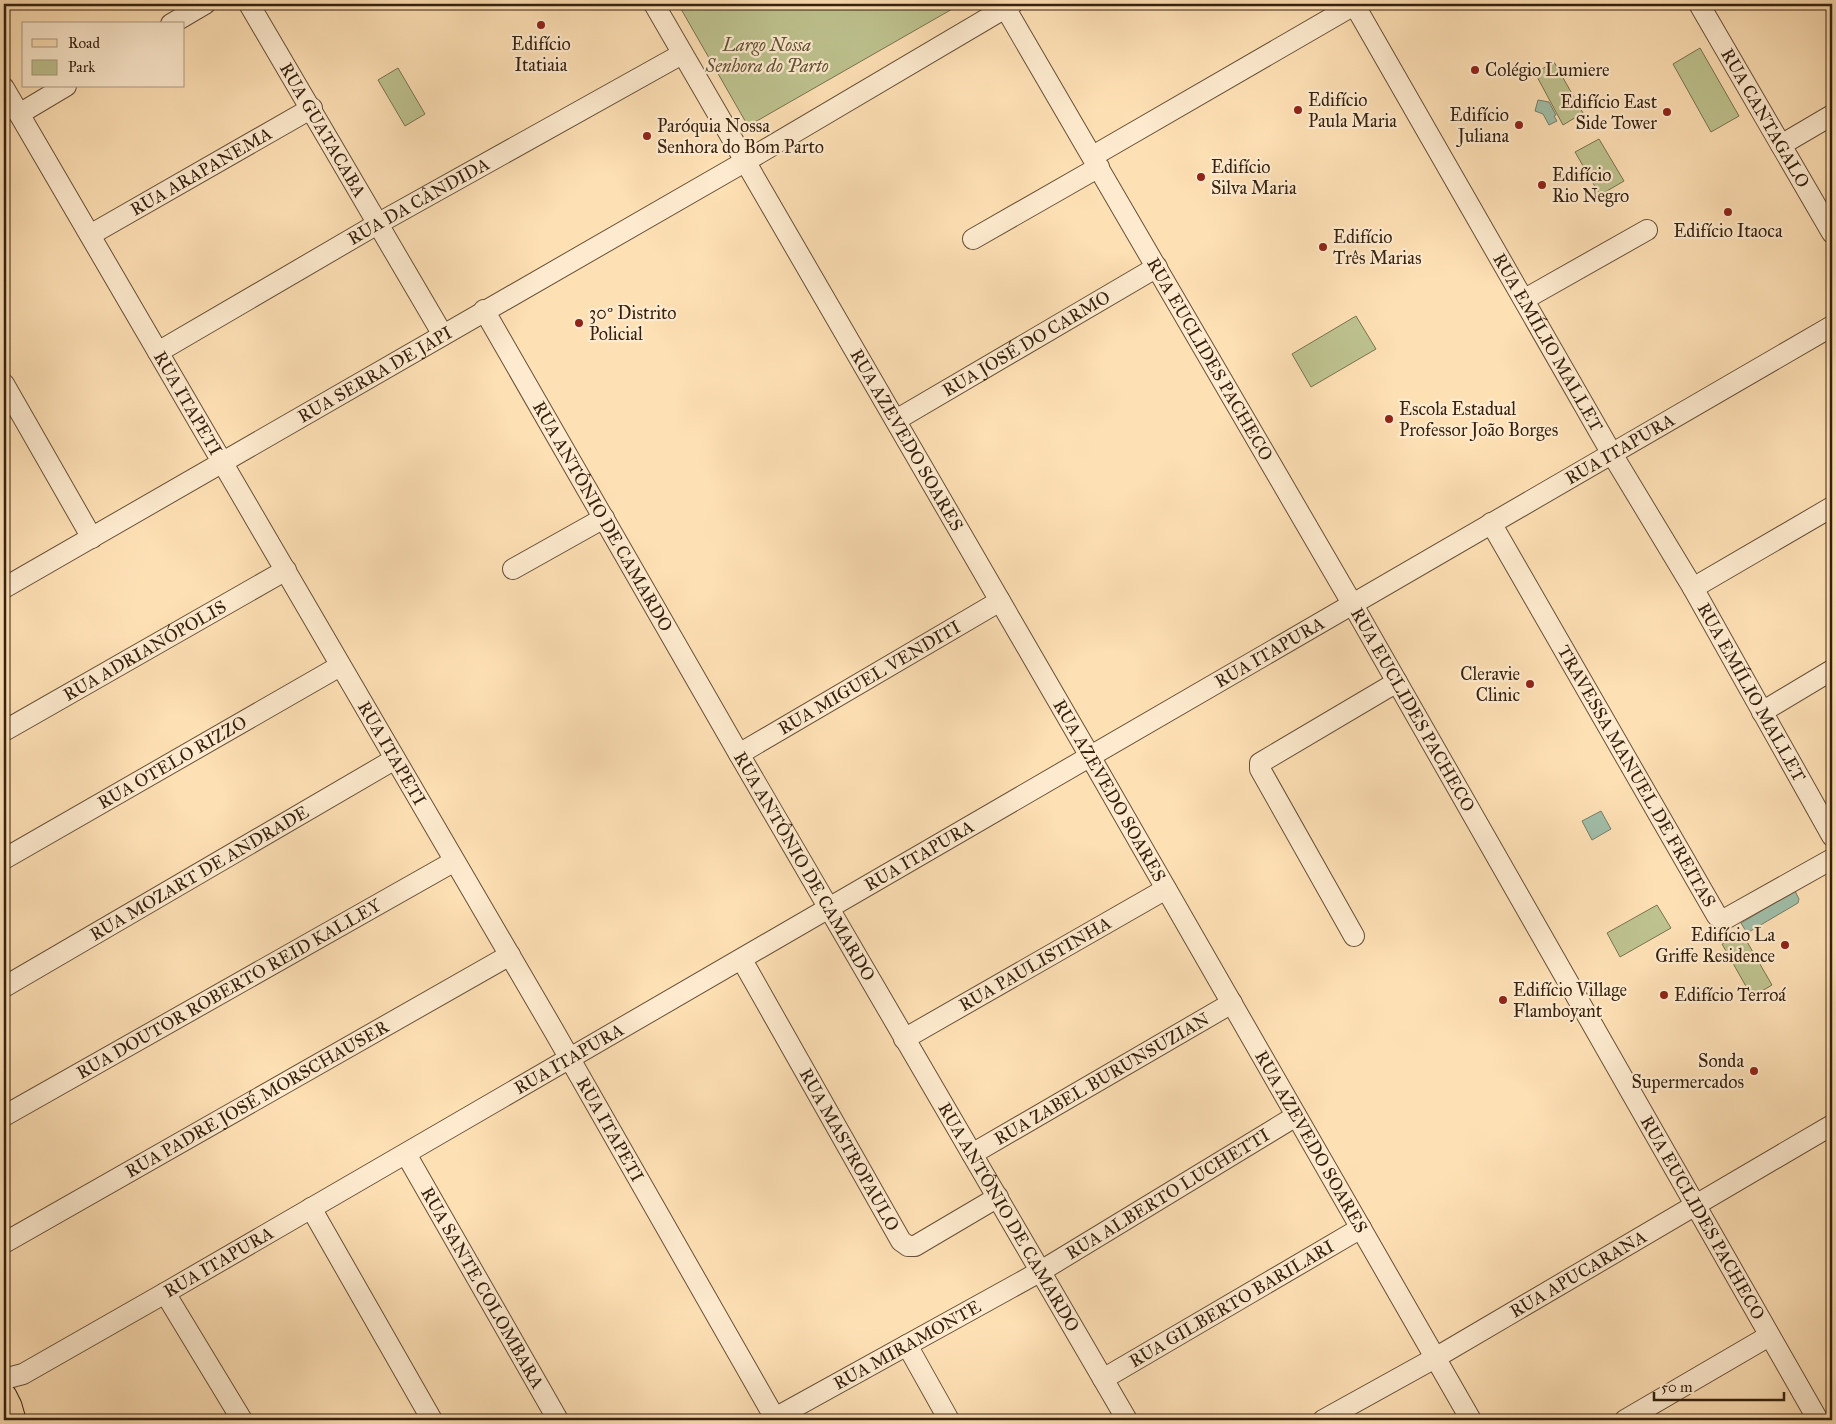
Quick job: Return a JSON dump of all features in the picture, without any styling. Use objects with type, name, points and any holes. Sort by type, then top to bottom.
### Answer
[{"type":"main road","points":[[4,1396],[10,1406],[13,1420]]},
{"type":"street","points":[[175,22],[205,4]]},
{"type":"street","name":"RUA GUATACABA","points":[[250,4],[443,335]]},
{"type":"street","points":[[654,4],[746,161],[1006,5]]},
{"type":"street","points":[[973,239],[1354,4]]},
{"type":"street","name":"RUA EMÍLIO MALLET","points":[[1354,4],[1525,299],[1612,454],[1693,588],[1832,836]]},
{"type":"street","name":"RUA CANTAGALO","points":[[1699,4],[1832,232]]},
{"type":"street","name":"RUA EUCLIDES PACHECO","points":[[1006,5],[1353,605],[1818,1420]]},
{"type":"street","name":"RUA DA CÂNDIDA","points":[[158,352],[379,223],[682,54]]},
{"type":"street","name":"RUA ITAPETI","points":[[4,88],[510,955],[776,1419]]},
{"type":"street","points":[[19,114],[63,88]]},
{"type":"street","name":"RUA ARAPANEMA","points":[[90,235],[312,108]]},
{"type":"street","points":[[1781,145],[1832,115]]},
{"type":"street","name":"RUA SERRA DE JAPI","points":[[4,588],[484,310],[746,161]]},
{"type":"street","name":"RUA AZEVEDO SOARES","points":[[746,161],[1471,1420]]},
{"type":"street","points":[[1525,299],[1647,230]]},
{"type":"street","name":"RUA JOSÉ DO CARMO","points":[[896,420],[1157,267]]},
{"type":"street","name":"RUA ANTÔNIO DE CAMARDO","points":[[484,310],[904,1039],[1127,1420]]},
{"type":"street","name":"RUA ITAPURA","points":[[4,1379],[23,1374],[570,1060],[1832,326]]},
{"type":"street","points":[[4,384],[92,538]]},
{"type":"street","points":[[1693,588],[1832,507]]},
{"type":"street","points":[[512,569],[604,518]]},
{"type":"street","name":"TRAVESSA MANUEL DE FREITAS","points":[[1491,524],[1716,916],[1726,919],[1832,859]]},
{"type":"street","name":"RUA ADRIANÓPOLIS","points":[[4,730],[286,570]]},
{"type":"street","name":"RUA MIGUEL VENDITI","points":[[739,754],[1000,601]]},
{"type":"street","name":"RUA OTELO RIZZO","points":[[4,859],[340,666]]},
{"type":"street","points":[[1762,712],[1832,670]]},
{"type":"street","points":[[1354,936],[1260,769],[1260,763],[1397,682]]},
{"type":"street","name":"RUA MOZART DE ANDRADE","points":[[4,987],[395,759]]},
{"type":"street","name":"RUA DOUTOR ROBERTO REID KALLEY","points":[[4,1116],[433,876],[454,862]]},
{"type":"street","name":"RUA PAULISTINHA","points":[[904,1039],[1166,889]]},
{"type":"street","name":"RUA PADRE JOSÉ MORSCHAUSER","points":[[4,1243],[510,955]]},
{"type":"street","name":"RUA MASTROPAULO","points":[[742,960],[902,1240],[908,1246],[915,1246],[998,1197]]},
{"type":"street","name":"RUA ZABEL BURUNSUZIAN","points":[[972,1154],[1232,1003]]},
{"type":"street","name":"RUA ALBERTO LUCHETTI","points":[[1040,1271],[1296,1116]]},
{"type":"street","name":"RUA APUCARANA","points":[[1323,1420],[1351,1413],[1435,1358],[1694,1204],[1830,1133]]},
{"type":"street","name":"RUA SANTE COLOMBARA","points":[[406,1154],[558,1420]]},
{"type":"street","points":[[311,1208],[432,1420]]},
{"type":"street","name":"RUA GILBERTO BARILARI","points":[[1103,1379],[1361,1228]]},
{"type":"street","name":"RUA MIRAMONTE","points":[[776,1419],[1040,1271]]},
{"type":"street","points":[[165,1293],[242,1420]]},
{"type":"street","points":[[1625,1420],[1769,1336]]},
{"type":"street","points":[[907,1345],[949,1420]]},
{"type":"green space","name":"Largo Nossa Senhora do Parto","points":[[690,4],[961,4],[748,126],[681,9]]},
{"type":"green space","points":[[1700,48],[1739,116],[1711,132],[1673,64]]},
{"type":"green space","points":[[1554,62],[1583,113],[1563,125],[1535,73]]},
{"type":"green space","points":[[398,68],[425,114],[405,126],[378,80]]},
{"type":"green space","points":[[1599,139],[1624,181],[1600,195],[1575,152]]},
{"type":"green space","points":[[1356,316],[1376,349],[1311,387],[1292,354]]},
{"type":"green space","points":[[1657,905],[1671,928],[1620,957],[1607,933]]},
{"type":"green space","points":[[1742,933],[1772,985],[1752,997],[1722,944]]},
{"type":"shaded area","points":[[1538,100],[1549,102],[1557,121],[1549,125],[1543,114],[1535,111]]},
{"type":"shaded area","points":[[1601,811],[1611,829],[1592,840],[1582,821]]},
{"type":"shaded area","points":[[1795,891],[1799,899],[1798,903],[1747,933],[1741,923]]},
{"type":"place","name":"Edifício Itatiaia","points":[[541,25]]},
{"type":"place","name":"Colégio Lumiere","points":[[1475,70]]},
{"type":"place","name":"Edifício Paula Maria","points":[[1298,110]]},
{"type":"place","name":"Edifício East Side Tower","points":[[1667,112]]},
{"type":"place","name":"Edifício Juliana","points":[[1519,125]]},
{"type":"place","name":"Paróquia Nossa Senhora do Bom Parto","points":[[647,136]]},
{"type":"place","name":"Edifício Silva Maria","points":[[1201,177]]},
{"type":"place","name":"Edifício Rio Negro","points":[[1542,185]]},
{"type":"place","name":"Edifício Itaoca","points":[[1728,212]]},
{"type":"place","name":"Edifício Três Marias","points":[[1323,247]]},
{"type":"place","name":"30º Distrito Policial","points":[[579,323]]},
{"type":"place","name":"Escola Estadual Professor João Borges","points":[[1389,419]]},
{"type":"place","name":"Cleravie Clinic","points":[[1530,684]]},
{"type":"place","name":"Edifício La Griffe Residence","points":[[1785,945]]},
{"type":"place","name":"Edifício Terroá","points":[[1664,995]]},
{"type":"place","name":"Edifício Village Flamboyant","points":[[1503,1000]]},
{"type":"place","name":"Sonda Supermercados","points":[[1754,1071]]}]
